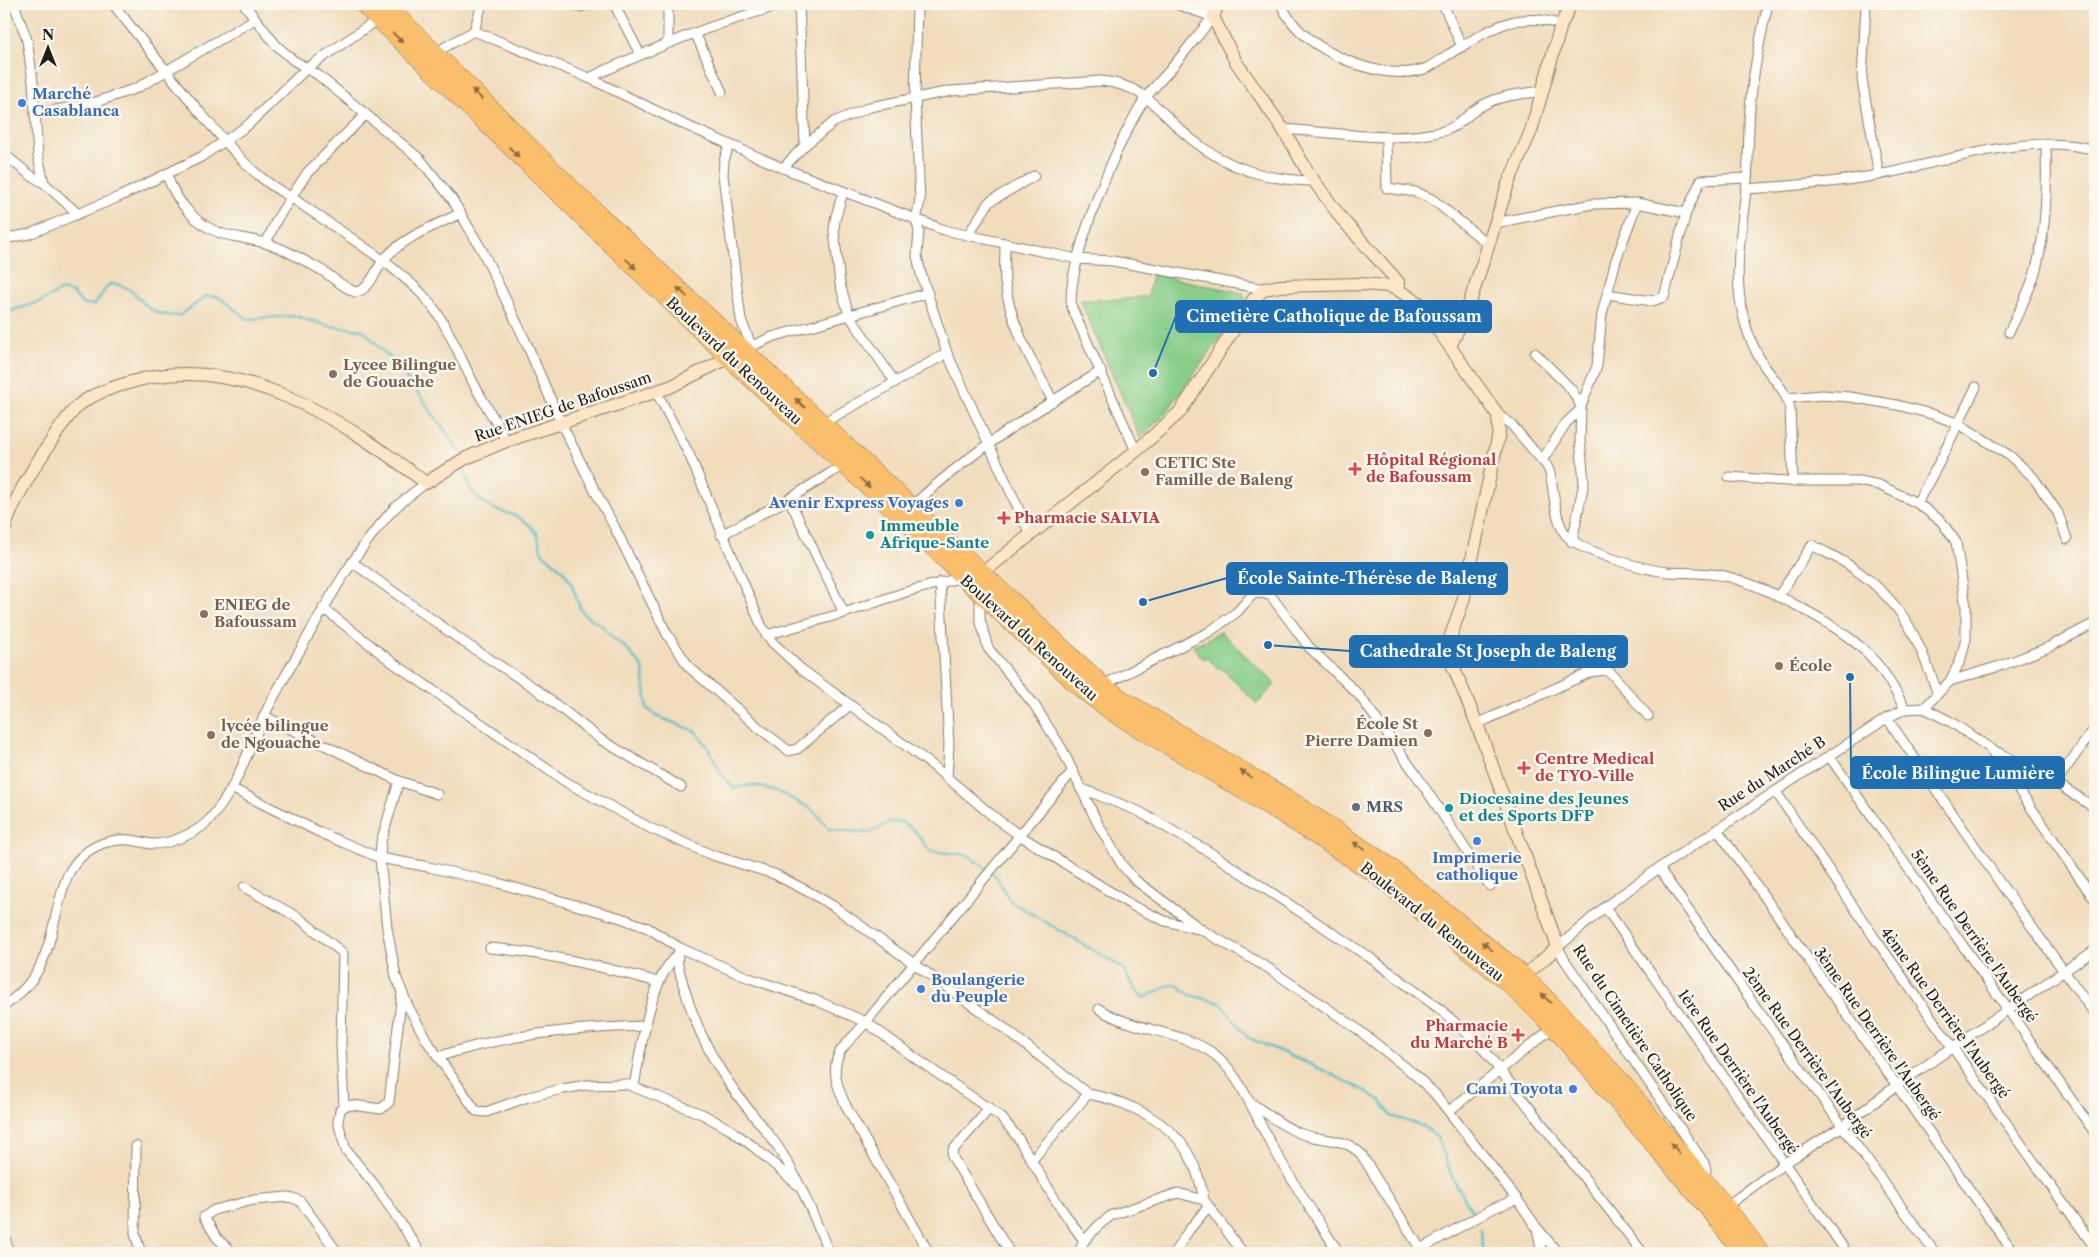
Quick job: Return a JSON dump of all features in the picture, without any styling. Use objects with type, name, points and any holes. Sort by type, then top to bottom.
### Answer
[{"type":"highway","name":"Boulevard du Renouveau","points":[[363,4],[384,11],[550,178],[740,352],[817,428],[910,508],[985,584],[1095,690],[1285,806],[1381,869],[1518,981],[1559,1022],[1704,1181],[1742,1253]]},
{"type":"highway","name":"Boulevard du Renouveau","points":[[817,428],[845,464],[963,577],[985,584]]},
{"type":"highway","name":"Boulevard du Renouveau","points":[[1559,1022],[1720,1211],[1761,1253]]},
{"type":"street","points":[[14,4],[27,40],[33,82],[38,156],[44,183]]},
{"type":"street","points":[[113,4],[166,72],[225,142],[258,175],[277,190],[291,197],[383,261],[421,293],[438,314],[455,343],[476,388],[506,440]]},
{"type":"street","points":[[244,4],[276,45],[306,69],[318,75],[429,168],[461,212],[483,252],[525,340],[560,421],[667,634],[688,667],[789,751],[797,749],[850,705]]},
{"type":"street","points":[[431,59],[474,31],[482,4]]},
{"type":"street","points":[[575,4],[580,7],[592,4]]},
{"type":"street","points":[[614,4],[640,54]]},
{"type":"street","points":[[668,4],[668,43]]},
{"type":"street","points":[[589,78],[640,54],[729,20],[786,4]]},
{"type":"street","points":[[799,4],[805,145]]},
{"type":"street","points":[[917,4],[916,99],[920,200],[916,220],[919,231],[917,256],[947,353],[1030,534]]},
{"type":"street","points":[[1176,4],[1213,17],[1236,62],[1283,129],[1314,181],[1341,218],[1398,282],[1398,290]]},
{"type":"street","points":[[1136,451],[1072,308],[1072,292],[1077,259],[1099,193],[1125,136],[1147,96],[1213,17],[1218,4]]},
{"type":"street","points":[[1281,4],[1298,29],[1326,50],[1362,66],[1381,70],[1412,71],[1427,68],[1506,22],[1538,19],[1561,25]]},
{"type":"street","points":[[1443,4],[1462,47]]},
{"type":"street","points":[[1450,347],[1469,305],[1508,184],[1531,131],[1544,91],[1561,25],[1571,4]]},
{"type":"street","points":[[1768,4],[1755,62],[1750,108],[1748,178],[1738,258],[1738,291],[1753,344],[1765,366],[1788,398],[1793,482]]},
{"type":"street","points":[[1866,4],[1862,80],[1879,175]]},
{"type":"street","points":[[4,239],[29,234],[78,214],[166,175],[225,142],[248,125],[306,69],[384,11]]},
{"type":"street","points":[[35,114],[52,112],[115,97],[166,72],[255,18]]},
{"type":"street","points":[[474,31],[589,78],[729,145],[783,168],[944,230],[1077,259],[1106,260],[1264,289],[1280,286],[1360,284],[1388,286],[1398,290],[1419,303],[1498,415],[1510,423],[1543,459],[1550,473],[1560,527],[1572,542],[1593,552],[1666,572],[1724,576],[1778,597],[1816,616],[1863,649],[1888,678],[1905,709]]},
{"type":"street","points":[[695,33],[722,92]]},
{"type":"street","points":[[783,168],[805,145],[834,122],[879,105],[951,91],[1101,80],[1125,85],[1147,96],[1191,139],[1232,165],[1272,178],[1314,181]]},
{"type":"street","points":[[1283,129],[1386,137],[1432,134],[1446,131],[1456,126],[1475,110],[1498,98],[1544,91]]},
{"type":"street","points":[[266,243],[277,219],[307,173],[366,114]]},
{"type":"street","points":[[1386,137],[1387,188],[1416,192],[1432,199],[1488,244]]},
{"type":"street","points":[[1746,189],[1814,184],[1879,175],[1982,152],[2046,143],[2081,146],[2095,150]]},
{"type":"street","points":[[2009,332],[2036,270],[2044,228],[2047,180],[2046,143]]},
{"type":"street","points":[[729,145],[724,161],[723,175],[741,320],[740,352],[849,315],[928,293]]},
{"type":"street","points":[[4,154],[30,175],[44,183],[78,214]]},
{"type":"street","points":[[166,175],[174,192],[185,208],[204,224],[221,233],[266,243],[284,250],[314,266],[355,292],[364,289],[383,261],[400,245],[461,212]]},
{"type":"street","points":[[968,235],[989,202],[1034,176]]},
{"type":"street","points":[[1607,294],[1652,301],[1664,297],[1686,213],[1700,180],[1748,178]]},
{"type":"street","points":[[843,192],[835,220],[834,238],[840,284],[849,315],[895,382]]},
{"type":"street","points":[[1495,224],[1592,204],[1637,203],[1686,213]]},
{"type":"street","points":[[1572,542],[1584,482],[1580,439],[1581,408],[1598,366],[1600,330],[1607,294],[1624,233],[1637,203]]},
{"type":"street","points":[[1005,243],[1005,280],[1010,308],[1029,355],[1053,401]]},
{"type":"street","points":[[1264,289],[1252,300],[1180,412],[1136,451],[1030,534],[985,584],[980,604],[980,618],[988,648],[1035,706],[1062,749],[1098,824],[1122,865],[1135,880],[1202,930],[1268,968],[1356,1028],[1414,1074],[1435,1094],[1449,1111],[1558,1253]]},
{"type":"street","name":"Rue ENIEG de Bafoussam","points":[[4,1006],[16,997],[34,978],[46,957],[61,894],[70,871],[84,854],[100,843],[114,840],[153,844],[167,843],[187,835],[209,821],[233,788],[264,716],[323,608],[352,562],[393,510],[426,483],[464,459],[506,440],[687,380],[740,352]]},
{"type":"street","points":[[817,428],[947,353]]},
{"type":"street","points":[[1536,353],[1571,389],[1581,408]]},
{"type":"street","points":[[910,508],[940,479],[989,443],[1101,371]]},
{"type":"street","points":[[4,530],[23,488],[40,458],[78,406],[92,396],[106,390],[134,381],[162,376],[212,376],[255,384],[273,391],[323,415],[356,434],[426,483]]},
{"type":"street","points":[[1917,503],[1959,424],[1976,387]]},
{"type":"street","points":[[656,391],[688,454],[721,535],[766,635],[801,669],[947,778],[1019,835],[1133,906],[1165,921],[1202,930]]},
{"type":"street","points":[[1788,398],[1822,395],[1850,397],[1897,405],[1935,415],[1959,424],[2010,456],[2033,477],[2058,513],[2067,539]]},
{"type":"street","points":[[1543,459],[1566,423],[1581,408]]},
{"type":"street","name":"Rue du Cimetière Catholique","points":[[1498,415],[1499,433],[1464,592],[1448,644],[1450,659],[1477,724],[1558,947],[1564,959],[1704,1163],[1706,1170],[1704,1181]]},
{"type":"street","points":[[721,535],[789,499],[845,464]]},
{"type":"street","points":[[1729,477],[1793,482],[1859,481],[1879,485],[1917,503],[1941,521],[1956,542],[1967,624],[1963,650],[1950,681]]},
{"type":"street","points":[[789,499],[844,613]]},
{"type":"street","points":[[1778,597],[1812,546],[1853,567],[1888,597],[1901,611],[1919,644],[1937,692]]},
{"type":"street","points":[[352,562],[465,643],[536,689],[600,739],[681,787]]},
{"type":"street","points":[[766,635],[844,613],[940,582],[963,577]]},
{"type":"street","points":[[940,582],[949,745],[947,778]]},
{"type":"street","points":[[1095,690],[1209,632],[1237,612],[1253,594],[1264,593],[1271,596],[1309,647],[1359,695],[1415,773],[1490,886]]},
{"type":"street","points":[[323,608],[392,662],[566,782],[650,828],[712,855],[774,874],[811,892],[1004,1028],[1088,1094],[1116,1100],[1162,1126],[1178,1139],[1187,1153],[1200,1181],[1206,1204],[1243,1253]]},
{"type":"street","points":[[2095,623],[2049,647],[2003,665],[1950,681],[1937,692],[1924,708],[1951,722],[1991,749],[2055,782],[2095,808]]},
{"type":"street","points":[[1477,724],[1591,672],[1604,670],[1611,672],[1648,716]]},
{"type":"street","name":"Rue du Marché B","points":[[1518,981],[1605,908],[1659,868],[1887,718],[1905,709],[1924,708]]},
{"type":"street","points":[[264,716],[399,781],[437,794]]},
{"type":"street","points":[[1887,718],[2003,887],[2066,971],[2095,1014]]},
{"type":"street","points":[[2055,782],[2095,728]]},
{"type":"street","points":[[1991,749],[2095,900]]},
{"type":"street","name":"5ème Rue Derrière l'Aubergé","points":[[1829,756],[2095,1133]]},
{"type":"street","points":[[929,1253],[837,1088],[835,1077],[837,1059],[843,1046],[866,1022],[1072,772]]},
{"type":"street","points":[[399,781],[381,842],[380,858],[392,959],[396,977],[427,1041],[473,1108],[480,1113],[528,1097],[563,1089],[617,1083],[634,1086],[704,1115],[731,1130],[799,1186]]},
{"type":"street","points":[[233,788],[321,834],[380,858],[498,883],[621,918],[648,928],[678,952],[815,1000],[866,1022],[1001,1117],[1032,1160],[1056,1201],[1084,1241]]},
{"type":"street","points":[[1080,788],[1138,811],[1211,853],[1369,957],[1416,991],[1469,1034],[1643,1253]]},
{"type":"street","name":"4ème Rue Derrière l'Aubergé","points":[[1776,792],[1874,937],[2095,1248]]},
{"type":"street","name":"3ème Rue Derrière l'Aubergé","points":[[1718,830],[2014,1253]]},
{"type":"street","name":"2ème Rue Derrière l'Aubergé","points":[[1659,868],[1757,1009],[1935,1253]]},
{"type":"street","points":[[244,887],[299,918],[343,953],[341,1045],[344,1106]]},
{"type":"street","name":"1ère Rue Derrière l'Aubergé","points":[[1605,908],[1847,1253]]},
{"type":"street","points":[[490,948],[521,951],[602,967],[658,982]]},
{"type":"street","points":[[1720,1211],[1785,1163],[1842,1126],[1896,1086],[2095,950]]},
{"type":"street","points":[[634,1086],[646,1026],[658,982],[669,962],[678,952]]},
{"type":"street","points":[[678,952],[687,998],[701,1034],[719,1069],[736,1094],[764,1126],[783,1155],[829,1253]]},
{"type":"street","points":[[402,990],[388,1102],[381,1109],[353,1105],[344,1106],[340,1110],[338,1122],[346,1150],[374,1184],[421,1253]]},
{"type":"street","points":[[1098,1008],[1135,1024],[1185,1039],[1209,1050],[1222,1062],[1249,1102],[1268,1140],[1339,1253]]},
{"type":"street","points":[[1449,1111],[1559,1022]]},
{"type":"street","points":[[438,1057],[509,1037],[609,1027],[646,1026]]},
{"type":"street","points":[[1032,1160],[1088,1094]]},
{"type":"street","points":[[1249,1102],[1299,1133],[1332,1139],[1354,1147],[1361,1154],[1419,1252],[1494,1208],[1517,1198]]},
{"type":"street","points":[[990,1108],[953,1150],[952,1156],[1010,1253]]},
{"type":"street","points":[[136,1146],[135,1234],[141,1253]]},
{"type":"street","points":[[1078,1253],[1084,1241],[1098,1225],[1112,1215],[1129,1208],[1178,1193],[1206,1204]]},
{"type":"street","points":[[232,1253],[216,1238],[204,1217],[214,1210],[254,1200],[287,1197],[300,1201],[338,1253]]},
{"type":"street","points":[[1174,1253],[1206,1204]]},
{"type":"street","points":[[1537,1228],[1542,1253]]},
{"type":"street","points":[[4,1234],[9,1253]]},
{"type":"green space","points":[[1152,274],[1243,293],[1245,299],[1224,332],[1165,414],[1140,438],[1080,300],[1128,299],[1148,296]]},
{"type":"green space","points":[[1221,632],[1275,684],[1257,704],[1220,667],[1218,669],[1206,657],[1204,659],[1193,647]]},
{"type":"waterway","points":[[4,313],[40,302],[62,290],[73,293],[82,304],[94,305],[109,284],[124,286],[152,310],[165,315],[179,316],[207,296],[218,297],[248,319],[295,316],[329,326],[363,330],[393,361],[460,452]]},
{"type":"waterway","points":[[464,470],[470,488],[480,500],[494,509],[516,516],[537,533],[542,553],[562,569],[571,582],[580,608],[585,615],[602,626],[614,639],[625,647],[643,668],[647,708],[656,716],[695,731],[708,747],[722,775],[734,788],[752,785],[777,791],[813,810],[829,829],[869,833],[890,822],[902,822],[914,830],[930,851],[967,855],[996,876],[1010,901],[1123,968],[1134,989],[1144,998],[1167,986],[1176,984],[1190,995],[1221,1003],[1247,1037],[1321,1069],[1365,1091],[1380,1100],[1391,1116],[1423,1126],[1438,1138],[1453,1179],[1473,1213]]},
{"type":"waterway","points":[[1481,1229],[1482,1245],[1485,1253]]},
{"type":"place","name":"Marché Casablanca","points":[[22,103]]},
{"type":"place","name":"Cimetière Catholique de Bafoussam","points":[[1153,373]]},
{"type":"place","name":"Lycee Bilingue de Gouache","points":[[333,374]]},
{"type":"place","name":"Hôpital Régional de Bafoussam","points":[[1355,469]]},
{"type":"place","name":"CETIC Ste Famille de Baleng","points":[[1145,472]]},
{"type":"place","name":"Avenir Express Voyages","points":[[959,503]]},
{"type":"place","name":"Pharmacie SALVIA","points":[[1004,518]]},
{"type":"place","name":"Immeuble Afrique-Sante","points":[[870,535]]},
{"type":"place","name":"École Sainte-Thérèse de Baleng","points":[[1143,602]]},
{"type":"place","name":"ENIEG de Bafoussam","points":[[204,614]]},
{"type":"place","name":"Cathedrale St Joseph de Baleng","points":[[1268,645]]},
{"type":"place","name":"École","points":[[1779,666]]},
{"type":"place","name":"École Bilingue Lumière","points":[[1850,677]]},
{"type":"place","name":"École St Pierre Damien","points":[[1428,733]]},
{"type":"place","name":"lycée bilingue de Ngouache","points":[[211,735]]},
{"type":"place","name":"Centre Medical de TYO-Ville","points":[[1524,768]]},
{"type":"place","name":"MRS","points":[[1356,807]]},
{"type":"place","name":"Diocesaine des Jeunes et des Sports DFP","points":[[1449,808]]},
{"type":"place","name":"Imprimerie catholique","points":[[1477,841]]},
{"type":"place","name":"Boulangerie du Peuple","points":[[921,989]]},
{"type":"place","name":"Pharmacie du Marché B","points":[[1518,1035]]},
{"type":"place","name":"Cami Toyota","points":[[1573,1089]]}]
